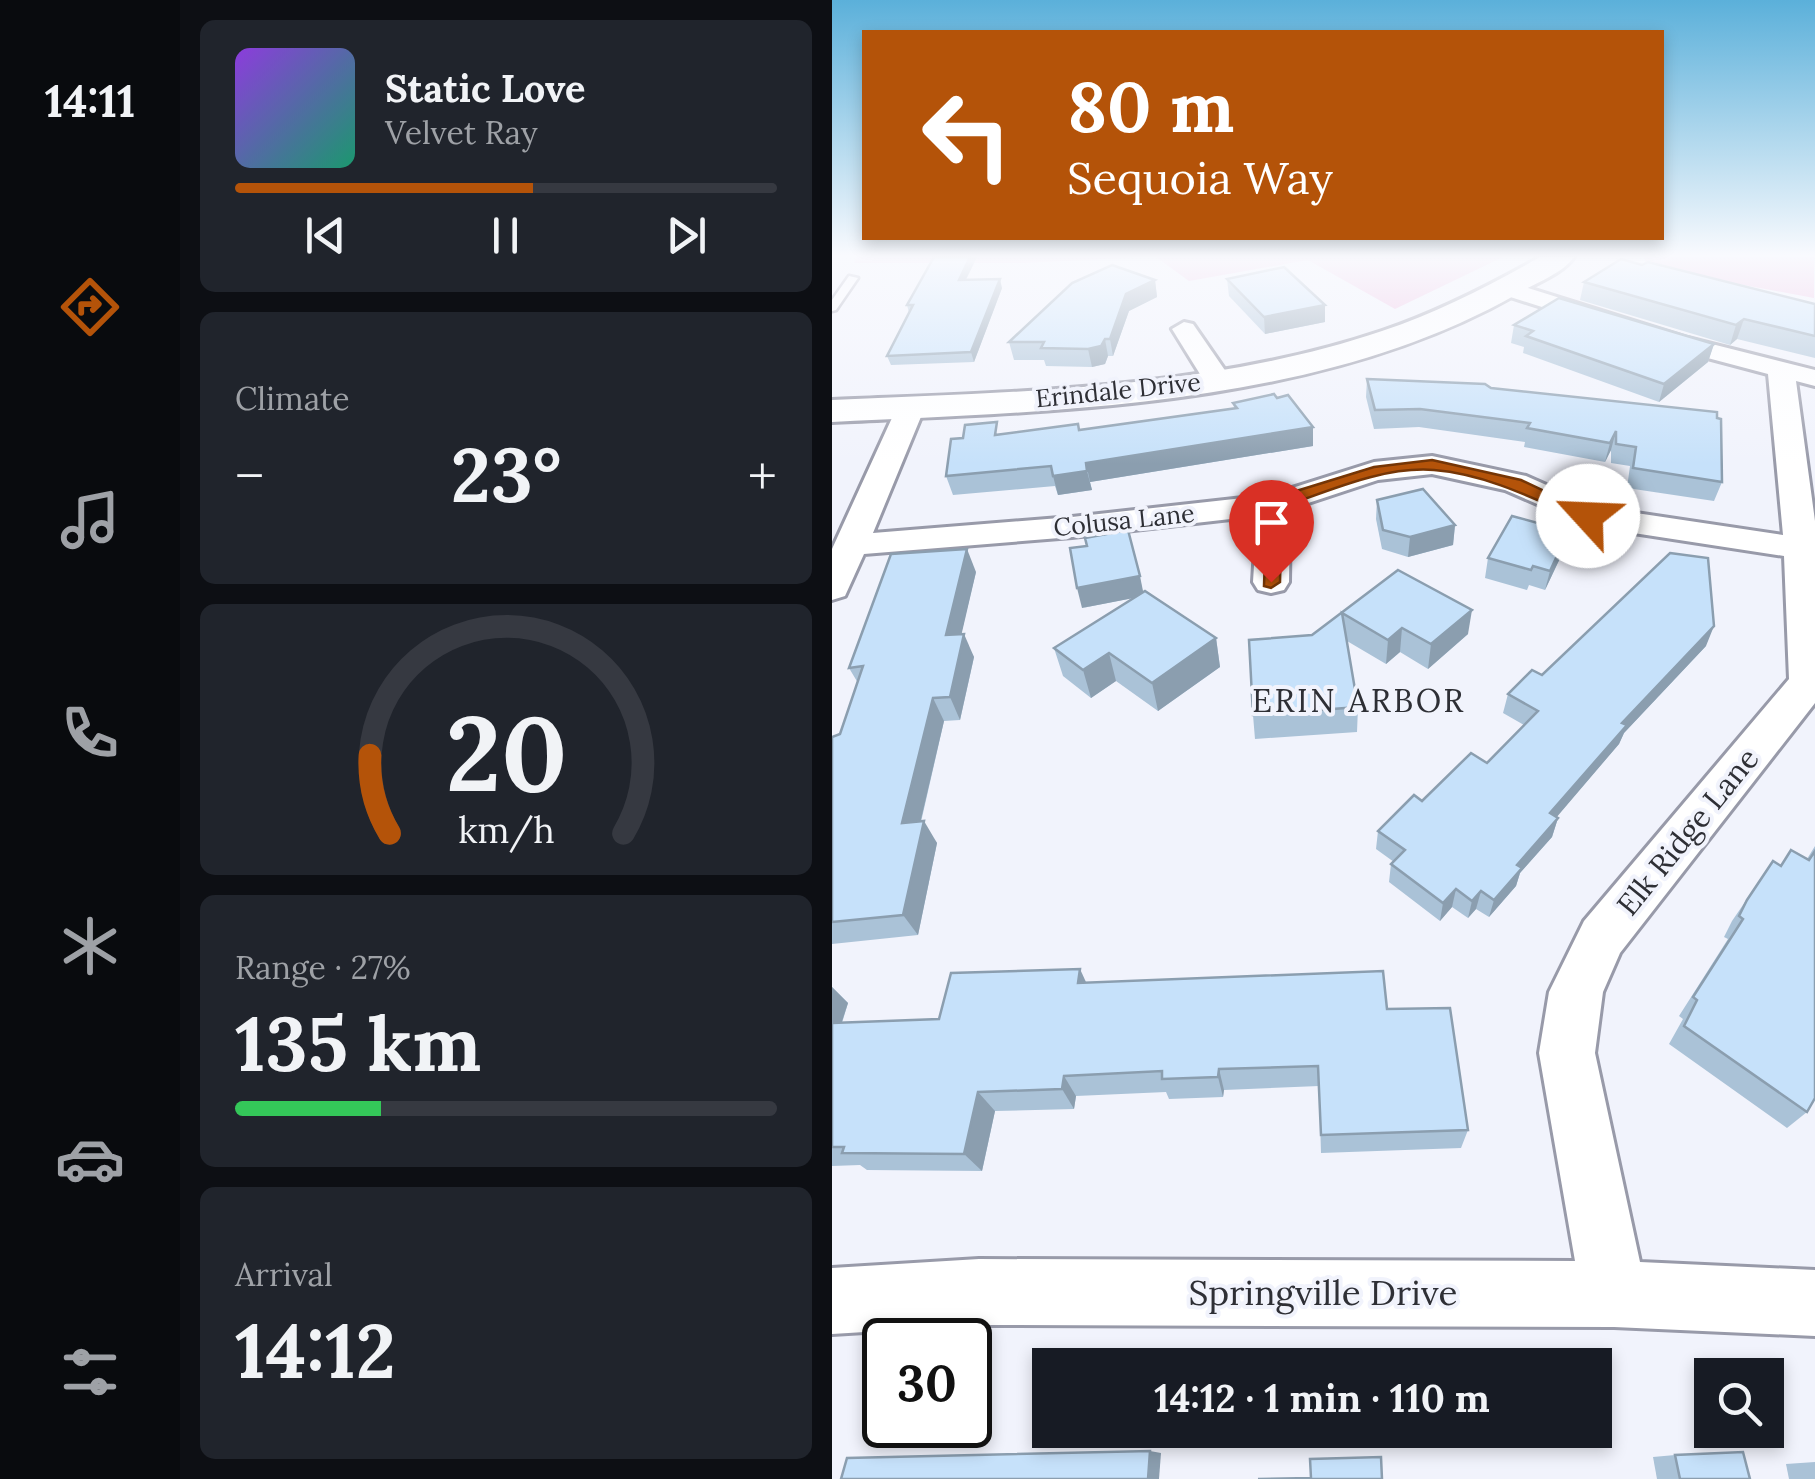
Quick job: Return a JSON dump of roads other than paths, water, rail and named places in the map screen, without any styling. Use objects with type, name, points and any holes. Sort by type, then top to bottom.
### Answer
[{"type":"street","name":"Erindale Drive","points":[[832,410],[1093,396],[1216,379],[1375,342],[1422,326]]},
{"type":"street","points":[[1635,326],[1798,374]]},
{"type":"street","points":[[1184,329],[1216,379]]},
{"type":"street","name":"Elk Ridge Lane","points":[[1614,1294],[1567,1053],[1568,1020],[1577,980],[1602,937],[1809,682],[1801,548],[1798,374]]},
{"type":"street","points":[[832,588],[911,407]]},
{"type":"street","name":"Colusa Lane","points":[[851,544],[1072,527],[1274,504],[1374,472],[1432,465],[1515,483],[1588,516],[1801,548]]},
{"type":"street","points":[[1271,582],[1274,504]]},
{"type":"street","name":"Springville Drive","points":[[832,1301],[979,1292],[1614,1294],[1814,1303]]},
{"type":"district","name":"ERIN ARBOR","points":[[1359,701]]}]
